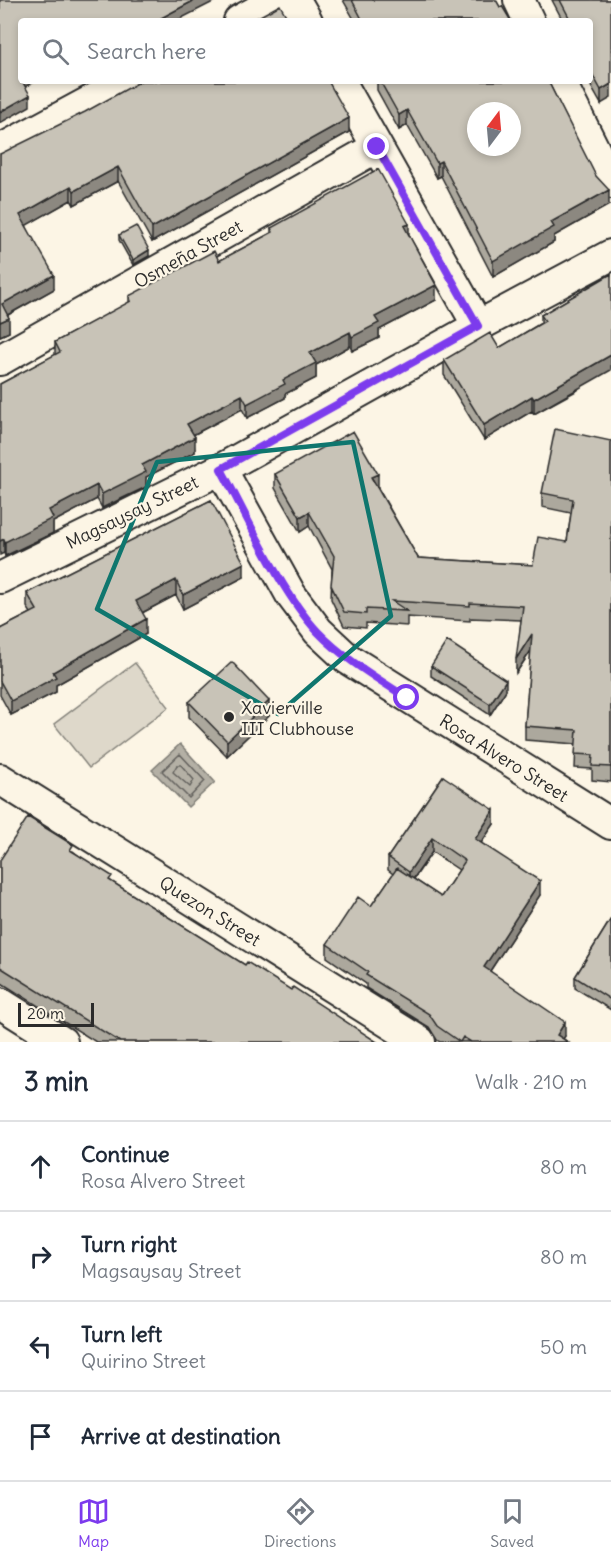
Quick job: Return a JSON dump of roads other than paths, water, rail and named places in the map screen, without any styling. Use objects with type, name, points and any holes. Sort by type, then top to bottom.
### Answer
[{"type":"street","points":[[245,18],[278,0]]},
{"type":"street","points":[[295,0],[305,18]]},
{"type":"street","points":[[519,0],[528,18]]},
{"type":"street","points":[[0,150],[122,84]]},
{"type":"street","points":[[342,84],[478,326]]},
{"type":"street","points":[[562,84],[611,183]]},
{"type":"street","name":"Osmeña Street","points":[[0,360],[377,147]]},
{"type":"street","name":"Magsaysay Street","points":[[0,578],[221,469],[611,255]]},
{"type":"street","name":"Rosa Alvero Street","points":[[221,469],[291,595],[318,631],[341,652],[407,698],[611,824]]},
{"type":"street","name":"Quezon Street","points":[[0,779],[420,1042]]},
{"type":"street","points":[[0,1003],[62,1042]]},
{"type":"water","points":[[180,744],[215,782],[188,807],[152,770]]},
{"type":"place","name":"Xavierville III Clubhouse","points":[[229,717]]}]
